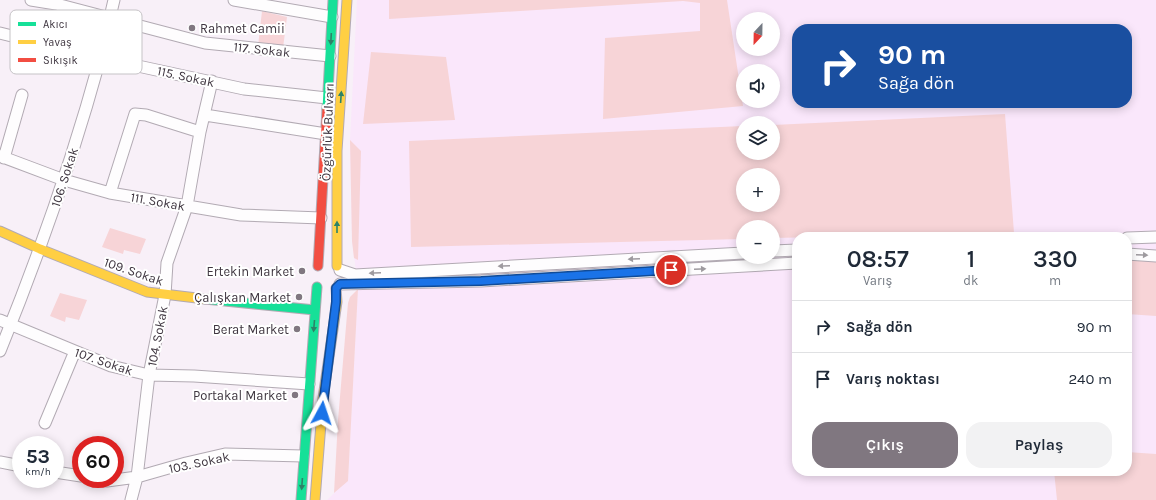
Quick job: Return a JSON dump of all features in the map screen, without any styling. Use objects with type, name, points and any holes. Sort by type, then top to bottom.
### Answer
[{"type":"main road","name":"Özgürlük Bulvarı","points":[[300,500],[315,310],[323,283],[321,218],[333,0]]},
{"type":"main road","name":"Özgürlük Bulvarı","points":[[323,283],[342,277],[338,268],[337,151],[347,0]]},
{"type":"main road","name":"109. Sokak","points":[[0,231],[40,249],[147,292],[315,310]]},
{"type":"main road","points":[[323,283],[325,262],[329,262],[338,268]]},
{"type":"main road","name":"Özgürlük Bulvarı","points":[[315,500],[323,398],[336,302],[323,283]]},
{"type":"street","name":"117. Sokak","points":[[31,0],[56,4],[79,10]]},
{"type":"street","name":"106. Sokak","points":[[111,10],[114,0]]},
{"type":"street","points":[[234,0],[332,18]]},
{"type":"street","name":"117. Sokak","points":[[142,27],[205,43],[330,56]]},
{"type":"street","name":"115. Sokak","points":[[0,33],[10,35]]},
{"type":"street","name":"115. Sokak","points":[[142,66],[244,89],[327,98]]},
{"type":"street","name":"106. Sokak","points":[[0,351],[40,249],[64,180],[96,74]]},
{"type":"street","name":"104. Sokak","points":[[131,500],[137,477],[150,375],[165,295],[167,263],[187,206],[200,132],[212,81]]},
{"type":"street","points":[[2,157],[22,95]]},
{"type":"street","points":[[110,193],[135,114],[146,115],[200,132]]},
{"type":"street","points":[[205,115],[326,134]]},
{"type":"street","name":"111. Sokak","points":[[2,157],[64,180],[110,193],[241,215],[321,218]]},
{"type":"street","points":[[1132,238],[1156,237]]},
{"type":"street","points":[[780,251],[792,250]]},
{"type":"street","points":[[338,268],[356,274],[736,253]]},
{"type":"street","points":[[1132,254],[1156,256]]},
{"type":"street","points":[[323,283],[481,281],[792,263]]},
{"type":"street","name":"107. Sokak","points":[[0,320],[111,366],[150,375],[194,376],[309,384]]},
{"type":"street","points":[[45,423],[75,351]]},
{"type":"street","name":"103. Sokak","points":[[124,479],[137,477],[225,454],[304,456]]},
{"type":"street","points":[[0,462],[12,464]]},
{"type":"shaded area","points":[[357,0],[1156,0],[1156,500],[327,500],[348,480],[358,286],[352,241],[350,140]]},
{"type":"shaded area","points":[[389,0],[727,0],[737,64],[736,107],[603,119],[605,38],[700,31],[700,3],[683,1],[389,19]]},
{"type":"shaded area","points":[[262,11],[287,17],[283,48],[258,46]]},
{"type":"shaded area","points":[[371,52],[446,57],[455,120],[363,124]]},
{"type":"shaded area","points":[[1005,114],[1014,232],[792,232],[792,238],[780,238],[780,220],[736,220],[736,239],[411,247],[409,141],[736,126],[736,160],[780,160],[780,125]]},
{"type":"shaded area","points":[[350,140],[361,151],[358,260],[354,258],[352,241]]},
{"type":"shaded area","points":[[110,228],[146,239],[140,254],[124,250],[123,254],[102,247]]},
{"type":"shaded area","points":[[1156,257],[1156,316],[1132,314],[1132,258]]},
{"type":"shaded area","points":[[358,289],[348,481],[334,493],[338,420],[348,303],[350,297]]},
{"type":"shaded area","points":[[60,293],[87,300],[79,320],[66,317],[65,322],[50,316]]},
{"type":"shaded area","points":[[1132,452],[1156,454],[1156,500],[1057,500],[1055,476],[1132,476]]},
{"type":"traffic: fast","points":[[327,109],[333,0]]},
{"type":"traffic: fast","points":[[301,500],[317,287]]},
{"type":"traffic: fast","points":[[205,299],[315,310]]},
{"type":"traffic: slow","points":[[337,266],[337,151],[347,0]]},
{"type":"traffic: slow","points":[[0,231],[40,249],[147,292],[205,299]]},
{"type":"traffic: slow","points":[[315,500],[323,398],[337,302],[336,288]]},
{"type":"traffic: jam","points":[[318,266],[327,109]]},
{"type":"place","name":"Rahmet Camii","points":[[192,28]]},
{"type":"place","name":"Ertekin Market","points":[[302,271]]},
{"type":"place","name":"Çalışkan Market","points":[[299,297]]},
{"type":"place","name":"Berat Market","points":[[297,329]]},
{"type":"place","name":"Portakal Market","points":[[295,395]]},
{"type":"route","points":[[322,413],[336,302],[336,288],[340,284],[481,281],[671,270]]}]
